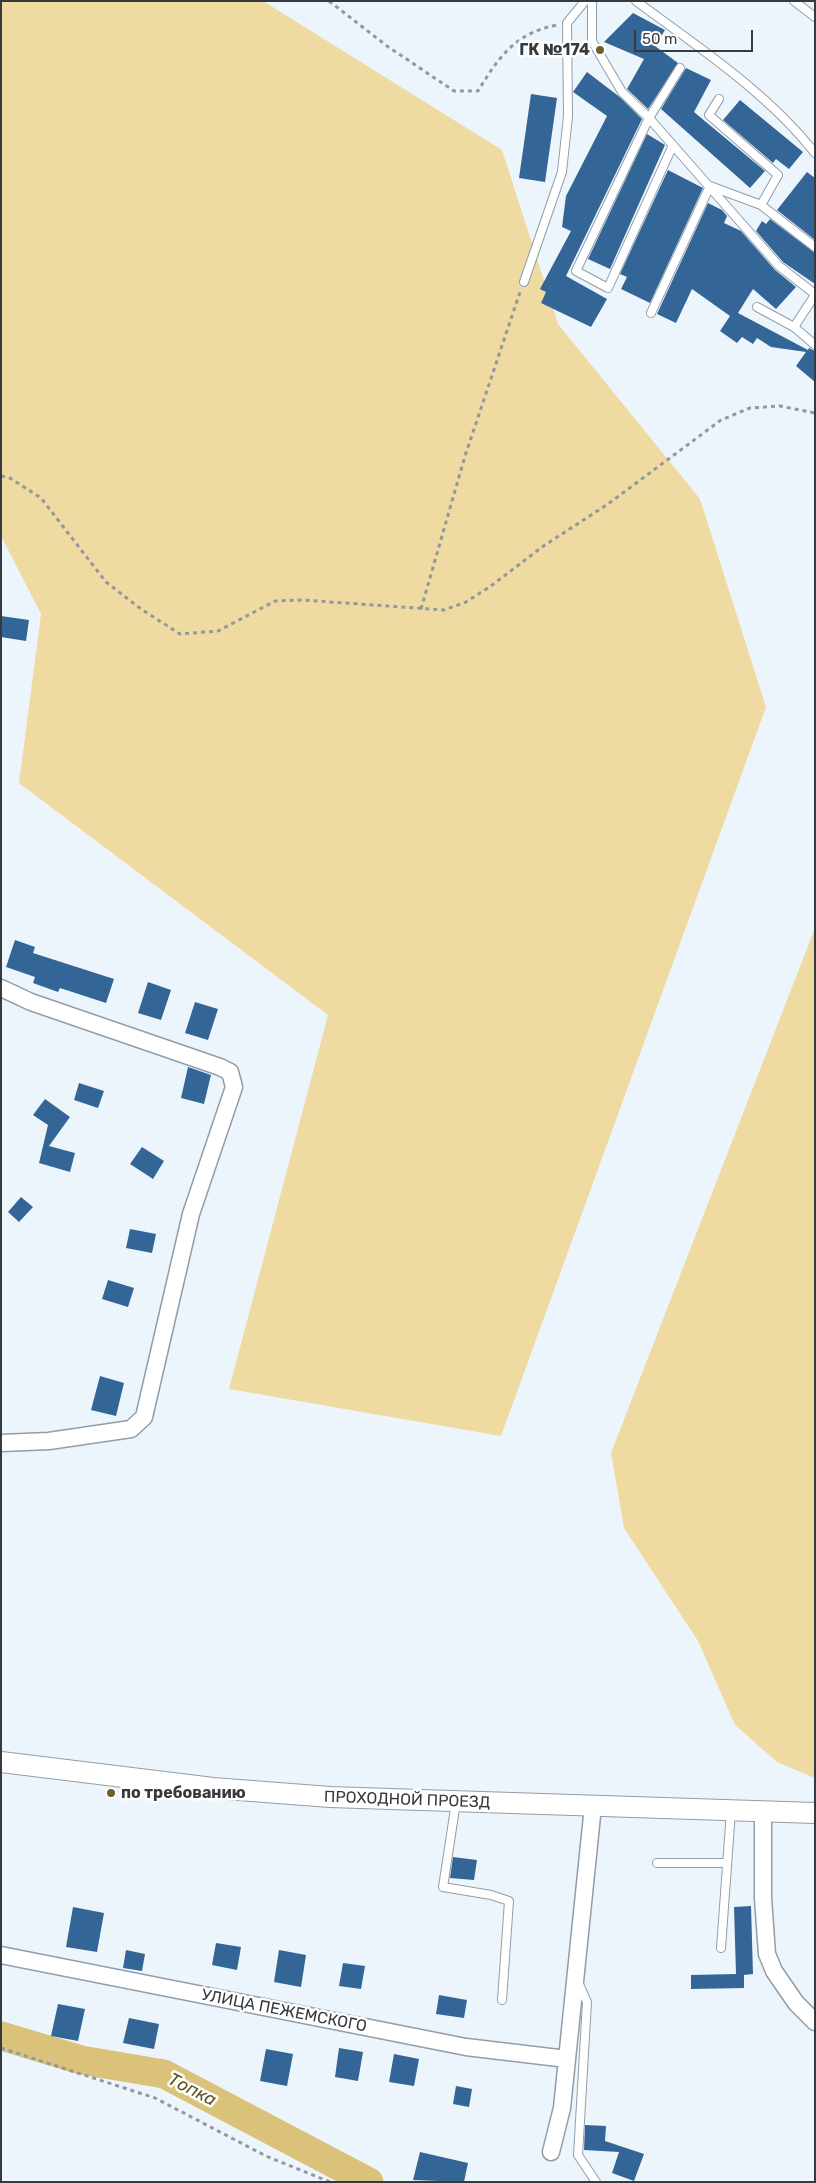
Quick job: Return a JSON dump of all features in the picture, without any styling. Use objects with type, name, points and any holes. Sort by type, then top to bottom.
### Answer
[{"type":"street","points":[[1,988],[31,1002],[230,1072],[234,1087],[191,1214],[144,1417],[131,1429],[49,1441],[1,1444]]},
{"type":"street","name":"ПРОХОДНОЙ ПРОЕЗД","points":[[1,1762],[222,1788],[330,1798],[815,1813]]},
{"type":"street","points":[[551,2152],[562,2108],[593,1806]]},
{"type":"street","points":[[763,1810],[763,1898],[767,1954],[774,1971],[790,1995],[815,2022]]},
{"type":"street","name":"УЛИЦА ПЕЖЕМСКОГО","points":[[1,1955],[466,2046],[567,2059]]},
{"type":"lane","points":[[524,282],[562,172],[568,116],[567,23],[585,1]]},
{"type":"lane","points":[[592,1],[592,41],[622,92],[649,118],[779,266],[815,295],[794,327]]},
{"type":"lane","points":[[636,1],[729,71],[796,130],[815,153]]},
{"type":"lane","points":[[794,1],[815,17]]},
{"type":"lane","points":[[673,145],[608,288],[576,271],[649,118],[680,68]]},
{"type":"lane","points":[[719,99],[709,115],[778,175],[761,205]]},
{"type":"lane","points":[[710,186],[761,205],[815,247]]},
{"type":"lane","points":[[651,313],[710,186]]},
{"type":"lane","points":[[757,307],[794,327],[815,345]]},
{"type":"lane","points":[[456,1802],[442,1887],[491,1895],[509,1901],[502,2000]]},
{"type":"lane","points":[[721,1948],[731,1809]]},
{"type":"lane","points":[[657,1863],[727,1862]]},
{"type":"lane","points":[[576,1978],[587,2002],[578,2155],[596,2182]]},
{"type":"path","points":[[329,1],[387,46],[454,91],[478,91],[496,62],[516,41],[544,28],[567,23]]},
{"type":"path","points":[[421,609],[465,456],[524,282]]},
{"type":"path","points":[[1,476],[10,478],[41,498],[106,582],[142,610],[180,634],[218,630],[275,601],[303,600],[444,610],[466,602],[522,564],[542,547],[608,504],[721,420],[750,408],[780,406],[815,413]]},
{"type":"path","points":[[1,2048],[155,2098],[266,2156],[330,2182]]},
{"type":"shaded area","points":[[1,1],[263,1],[502,150],[558,324],[700,499],[766,707],[501,1436],[229,1389],[328,1015],[19,783],[41,614],[1,536]]},
{"type":"shaded area","points":[[815,928],[815,1778],[777,1762],[735,1725],[698,1641],[624,1528],[611,1453]]},
{"type":"building","points":[[633,13],[665,30],[655,46],[678,63],[648,109],[627,89],[644,59],[604,42]]},
{"type":"building","points":[[686,68],[711,80],[694,112],[765,171],[750,188],[661,109]]},
{"type":"building","points":[[587,72],[621,98],[642,119],[566,276],[607,299],[591,327],[541,303],[546,292],[540,289],[571,231],[562,227],[566,196],[607,116],[573,92]]},
{"type":"building","points":[[531,94],[557,98],[545,182],[519,178]]},
{"type":"building","points":[[740,100],[803,152],[789,169],[776,159],[773,163],[723,120]]},
{"type":"building","points":[[647,134],[665,145],[610,269],[588,259]]},
{"type":"building","points":[[668,170],[703,188],[650,303],[621,289],[627,277],[620,274]]},
{"type":"building","points":[[807,172],[815,178],[815,240],[777,210]]},
{"type":"building","points":[[708,203],[722,210],[727,216],[724,223],[741,231],[775,270],[796,287],[776,309],[753,289],[738,313],[808,350],[809,348],[815,351],[815,382],[796,366],[806,352],[771,347],[757,338],[753,344],[742,337],[737,343],[720,331],[730,316],[692,289],[676,323],[657,314]]},
{"type":"building","points":[[770,219],[815,253],[815,284],[783,262],[756,231],[762,221],[766,224]]},
{"type":"building","points":[[1,616],[29,620],[26,641],[1,637]]},
{"type":"building","points":[[15,940],[35,947],[33,953],[114,979],[106,1003],[60,988],[58,992],[33,983],[35,977],[6,967]]},
{"type":"building","points":[[148,982],[171,990],[161,1020],[138,1013]]},
{"type":"building","points":[[195,1002],[218,1009],[208,1040],[185,1033]]},
{"type":"building","points":[[188,1067],[211,1075],[204,1104],[181,1098]]},
{"type":"building","points":[[79,1083],[104,1091],[98,1108],[74,1100]]},
{"type":"building","points":[[45,1099],[70,1117],[49,1146],[75,1153],[70,1172],[39,1163],[48,1125],[33,1115]]},
{"type":"building","points":[[142,1147],[164,1161],[153,1179],[130,1164]]},
{"type":"building","points":[[21,1197],[33,1207],[19,1222],[8,1212]]},
{"type":"building","points":[[130,1229],[156,1234],[152,1253],[126,1248]]},
{"type":"building","points":[[108,1280],[134,1288],[128,1307],[102,1299]]},
{"type":"building","points":[[100,1376],[124,1383],[116,1416],[91,1410]]},
{"type":"building","points":[[453,1857],[477,1860],[474,1880],[450,1878]]},
{"type":"building","points":[[751,1906],[753,1974],[744,1975],[744,1988],[691,1989],[691,1975],[736,1974],[734,1907]]},
{"type":"building","points":[[73,1907],[104,1913],[97,1952],[66,1947]]},
{"type":"building","points":[[216,1943],[241,1947],[237,1970],[212,1965]]},
{"type":"building","points":[[126,1950],[145,1954],[142,1971],[123,1968]]},
{"type":"building","points":[[279,1950],[306,1955],[301,1987],[274,1982]]},
{"type":"building","points":[[343,1963],[365,1966],[361,1989],[339,1986]]},
{"type":"building","points":[[439,1995],[467,2000],[464,2018],[436,2014]]},
{"type":"building","points":[[58,2004],[85,2009],[78,2041],[51,2036]]},
{"type":"building","points":[[129,2018],[159,2024],[154,2049],[123,2043]]},
{"type":"building","points":[[339,2048],[363,2052],[358,2081],[335,2077]]},
{"type":"building","points":[[266,2049],[293,2054],[287,2086],[260,2081]]},
{"type":"building","points":[[394,2054],[419,2059],[414,2086],[389,2082]]},
{"type":"building","points":[[456,2086],[472,2089],[469,2107],[453,2104]]},
{"type":"building","points":[[585,2125],[606,2126],[605,2141],[644,2154],[634,2181],[612,2173],[619,2152],[584,2150]]},
{"type":"building","points":[[420,2152],[468,2163],[464,2182],[413,2180]]},
{"type":"waterway","name":"Топка","points":[[1,2036],[81,2060],[164,2074],[369,2182]]},
{"type":"place","name":"ГК №174","points":[[600,50]]},
{"type":"place","name":"по требованию","points":[[111,1793]]}]
